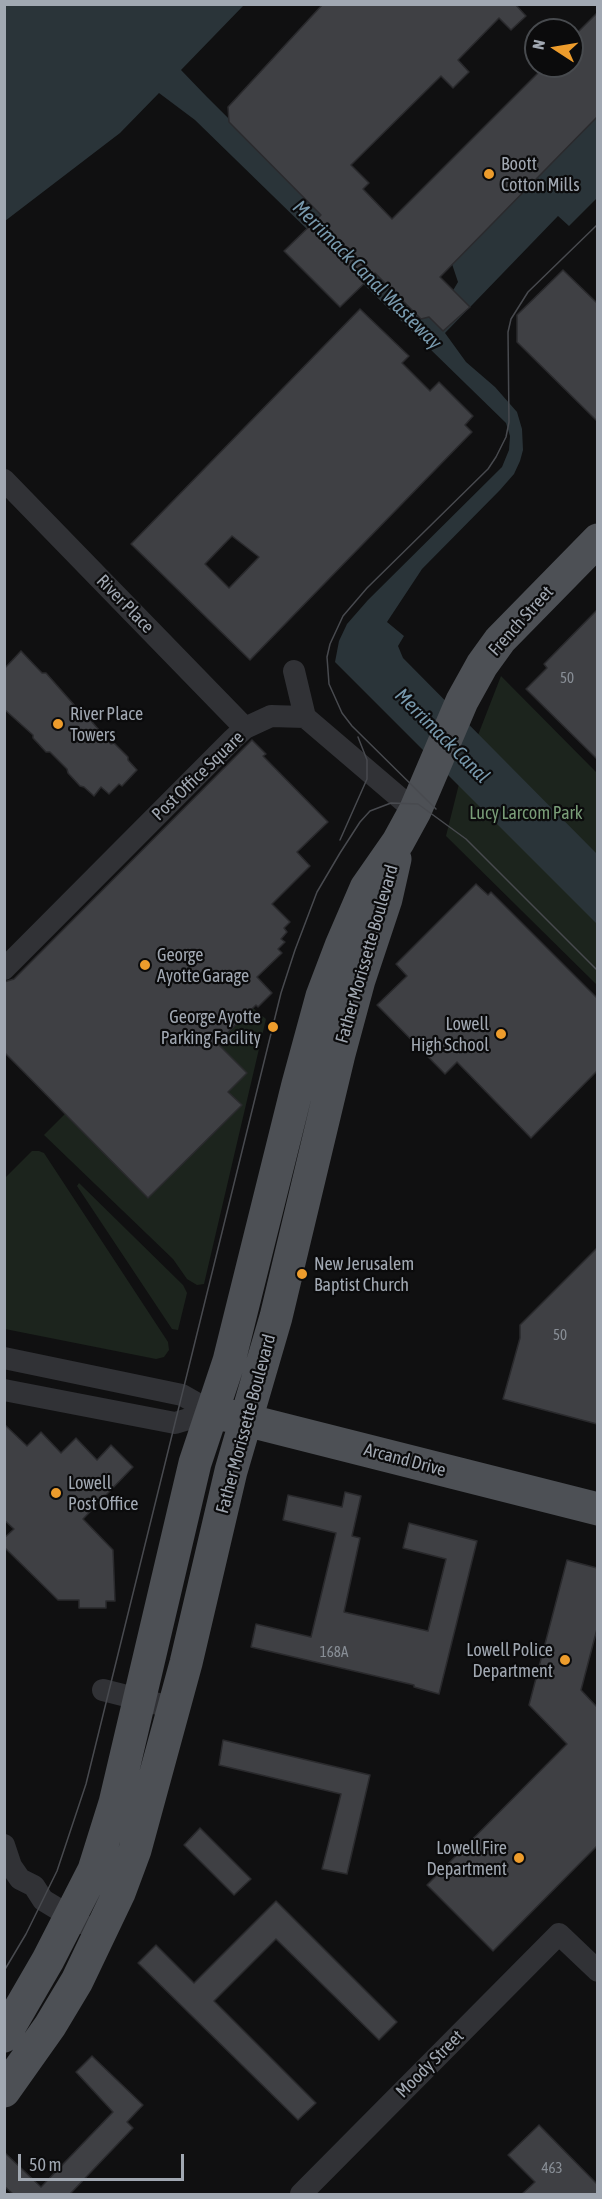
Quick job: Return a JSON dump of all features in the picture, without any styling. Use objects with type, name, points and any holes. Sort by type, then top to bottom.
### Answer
[{"type":"main road","name":"French Street","points":[[398,842],[415,811],[462,701],[482,665],[500,640],[597,540]]},
{"type":"main road","name":"Father Morissette Boulevard","points":[[4,2036],[17,2016],[94,1870],[115,1803],[195,1463],[229,1362],[298,1083],[322,996],[366,888],[398,842]]},
{"type":"main road","name":"Father Morissette Boulevard","points":[[4,2091],[50,2026],[77,1982],[101,1934],[135,1850],[174,1708],[231,1472],[276,1317],[339,1054],[359,980],[386,899],[398,842]]},
{"type":"main road","name":"Arcand Drive","points":[[212,1412],[597,1509]]},
{"type":"street","name":"River Place","points":[[4,480],[245,729]]},
{"type":"street","points":[[294,671],[305,717],[415,811]]},
{"type":"street","name":"Post Office Square","points":[[4,969],[245,729],[271,716],[305,717]]},
{"type":"street","name":"Arcand Drive","points":[[4,1358],[182,1395],[212,1412]]},
{"type":"street","name":"Arcand Drive","points":[[4,1390],[175,1423],[212,1412]]},
{"type":"street","points":[[103,1690],[174,1708]]},
{"type":"street","points":[[6,1847],[11,1866],[20,1880],[33,1886],[44,1900],[101,1934]]},
{"type":"street","name":"Moody Street","points":[[300,2194],[559,1934],[597,1971]]},
{"type":"green space","name":"Lucy Larcom Park","points":[[501,676],[597,773],[597,985],[446,836],[459,784]]},
{"type":"green space","points":[[253,1008],[266,1019],[204,1284],[197,1285],[187,1279],[173,1259],[44,1135],[65,1114],[148,1198],[241,1106],[228,1092],[247,1073],[217,1043]]},
{"type":"green space","points":[[32,1151],[44,1153],[168,1342],[169,1350],[164,1357],[156,1359],[5,1329],[5,1178]]},
{"type":"green space","points":[[79,1183],[183,1285],[187,1293],[178,1330],[172,1329],[77,1186]]},
{"type":"water","points":[[5,5],[244,5],[181,70],[426,315],[439,314],[458,282],[452,264],[597,117],[597,198],[569,226],[558,216],[445,333],[466,362],[495,387],[517,412],[522,429],[523,450],[520,461],[514,474],[500,490],[422,569],[387,622],[404,636],[398,646],[403,658],[597,854],[597,924],[335,662],[339,641],[347,624],[368,600],[502,467],[509,450],[510,436],[506,423],[195,120],[159,93],[120,133],[5,221]]},
{"type":"building","name":"Boott Cotton Mills","points":[[323,4],[515,4],[526,16],[511,30],[499,18],[458,60],[469,72],[453,88],[441,76],[351,165],[369,183],[363,189],[392,219],[533,78],[584,78],[584,26],[597,13],[597,117],[440,277],[470,307],[443,331],[429,317],[421,319],[375,273],[340,307],[284,251],[321,215],[229,122],[228,107]]},
{"type":"building","points":[[563,270],[597,303],[597,421],[517,342],[517,315]]},
{"type":"building","points":[[360,309],[409,356],[402,363],[430,391],[439,382],[473,416],[465,425],[472,432],[250,660],[131,544]],"holes":[[[232,536],[259,557],[229,588],[205,564]]]},
{"type":"building","points":[[597,610],[597,759],[526,689],[547,668],[544,664]]},
{"type":"building","name":"River Place Towers","points":[[21,651],[42,673],[46,673],[76,707],[80,708],[111,744],[114,743],[128,757],[137,770],[122,786],[119,784],[109,794],[101,787],[94,796],[80,786],[67,769],[50,752],[46,752],[33,738],[33,735],[4,709],[4,669]]},
{"type":"building","name":"George Ayotte Garage","points":[[252,740],[266,754],[263,756],[328,822],[297,852],[310,866],[272,904],[290,922],[284,928],[287,932],[281,939],[285,942],[278,949],[282,953],[257,977],[272,993],[258,1007],[256,1005],[217,1043],[247,1073],[228,1092],[242,1105],[148,1198],[4,1052],[4,982],[14,979]]},
{"type":"building","name":"Lowell High School","points":[[476,884],[488,895],[491,892],[597,998],[597,1071],[531,1138],[457,1062],[445,1074],[377,1005],[407,976],[396,964]]},
{"type":"building","points":[[597,1248],[597,1424],[503,1399],[520,1338],[520,1325]]},
{"type":"building","name":"Lowell Post Office","points":[[4,1424],[27,1446],[41,1432],[61,1453],[76,1438],[97,1460],[111,1445],[133,1467],[83,1519],[113,1550],[115,1601],[106,1601],[106,1608],[79,1608],[79,1600],[58,1600],[4,1547],[4,1538],[14,1529],[4,1520]]},
{"type":"building","points":[[345,1492],[361,1496],[352,1536],[360,1538],[344,1612],[428,1631],[446,1559],[403,1548],[409,1523],[477,1541],[439,1694],[414,1687],[414,1685],[251,1647],[256,1624],[311,1637],[336,1533],[283,1520],[288,1495],[342,1507]]},
{"type":"building","name":"Lowell Fire Department","points":[[567,1560],[597,1568],[597,1629],[581,1690],[597,1707],[597,1846],[493,1951],[427,1885],[567,1744],[529,1705]]},
{"type":"building","points":[[223,1740],[370,1775],[347,1874],[322,1869],[341,1794],[219,1765]]},
{"type":"building","points":[[200,1828],[251,1879],[234,1895],[184,1845]]},
{"type":"building","points":[[276,1901],[397,2022],[379,2040],[276,1939],[214,2001],[316,2103],[298,2120],[138,1963],[156,1945],[194,1983]]},
{"type":"building","points":[[92,2056],[143,2105],[127,2122],[133,2128],[70,2194],[13,2194],[4,2186],[4,2152],[41,2187],[113,2112],[76,2072]]},
{"type":"building","points":[[539,2125],[597,2184],[597,2194],[522,2194],[535,2182],[508,2155]]},
{"type":"tram line","points":[[436,809],[352,726],[342,713],[329,684],[327,657],[330,644],[343,616],[367,588],[488,469],[496,457],[506,437],[509,422],[508,332],[511,319],[528,292],[598,224]]},
{"type":"tram line","points":[[340,840],[367,779],[367,760],[358,737]]},
{"type":"tram line","points":[[4,1971],[26,1934],[57,1871],[86,1784],[281,993],[317,892],[340,853],[370,811],[391,803],[418,804],[466,839],[598,971]]},
{"type":"place","name":"Boott Cotton Mills","points":[[489,174]]},
{"type":"place","name":"River Place Towers","points":[[58,724]]},
{"type":"place","name":"George Ayotte Garage","points":[[145,965]]},
{"type":"place","name":"George Ayotte Parking Facility","points":[[273,1027]]},
{"type":"place","name":"Lowell High School","points":[[501,1034]]},
{"type":"place","name":"New Jerusalem Baptist Church","points":[[302,1274]]},
{"type":"place","name":"Lowell Post Office","points":[[56,1493]]},
{"type":"place","name":"Lowell Police Department","points":[[565,1660]]},
{"type":"place","name":"Lowell Fire Department","points":[[519,1858]]},
{"type":"water label","name":"Merrimack Canal Wasteway","points":[[367,275]]},
{"type":"water label","name":"Merrimack Canal","points":[[442,736]]}]
